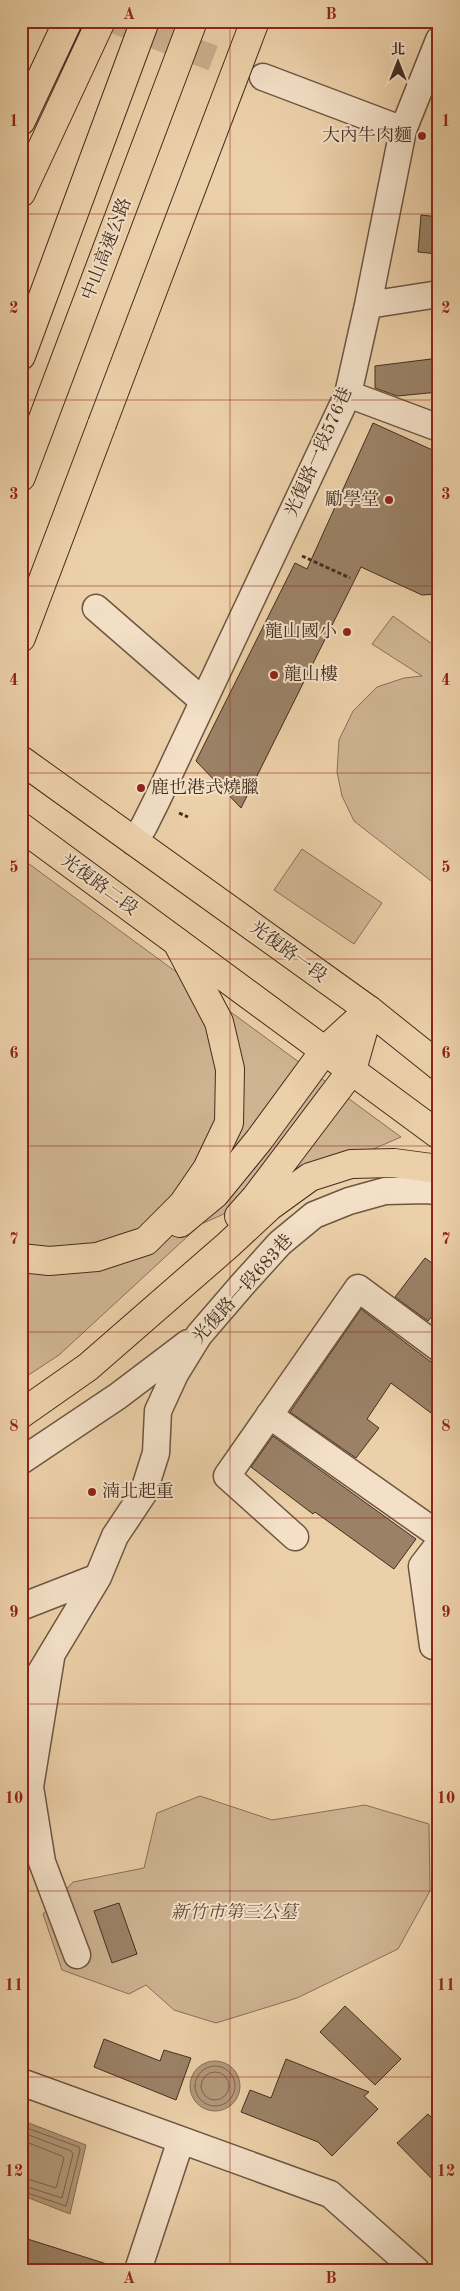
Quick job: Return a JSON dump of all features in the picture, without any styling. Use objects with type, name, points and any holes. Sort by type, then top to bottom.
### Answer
[{"type":"main road","points":[[21,120],[68,21]]},
{"type":"main road","points":[[21,192],[101,21]]},
{"type":"main road","points":[[21,356],[145,21]]},
{"type":"main road","name":"中山高速公路","points":[[21,477],[193,21]]},
{"type":"main road","points":[[21,638],[255,21]]},
{"type":"main road","points":[[21,760],[134,842]]},
{"type":"main road","name":"光復路二段","points":[[21,827],[177,942]]},
{"type":"main road","name":"光復路一段","points":[[134,842],[369,1010],[439,1066]]},
{"type":"main road","points":[[177,942],[439,1135]]},
{"type":"main road","points":[[146,1241],[183,1204],[207,1169],[229,1123],[230,1069],[219,1022],[177,942]]},
{"type":"main road","points":[[21,1258],[49,1261],[97,1257],[146,1241],[185,1220],[215,1194],[259,1140],[325,1050],[369,1010]]},
{"type":"main road","points":[[162,1303],[256,1197],[352,1070],[369,1010]]},
{"type":"main road","points":[[21,1414],[88,1367],[270,1206],[310,1177],[351,1164],[394,1162],[439,1169]]},
{"type":"street","name":"光復路一段576巷","points":[[134,842],[144,826],[348,394],[403,130],[439,40]]},
{"type":"street","points":[[263,77],[403,130]]},
{"type":"street","points":[[368,305],[439,294]]},
{"type":"street","points":[[348,394],[439,428]]},
{"type":"street","points":[[96,608],[203,702]]},
{"type":"street","name":"光復路一段683巷","points":[[21,1705],[98,1577],[115,1536],[143,1494],[156,1453],[158,1411],[175,1374],[199,1334],[280,1243],[314,1215],[349,1200],[385,1191],[428,1190],[439,1192]]},
{"type":"street","points":[[295,1537],[227,1476],[358,1288],[439,1348]]},
{"type":"street","points":[[21,1461],[118,1396],[199,1334]]},
{"type":"street","points":[[269,1415],[439,1535]]},
{"type":"street","points":[[433,1646],[422,1566],[439,1544]]},
{"type":"street","points":[[21,1607],[98,1577]]},
{"type":"street","points":[[51,1658],[30,1788],[42,1862],[77,1955]]},
{"type":"street","points":[[21,2082],[330,2194],[416,2270]]},
{"type":"street","points":[[138,2270],[182,2140]]},
{"type":"path","points":[[305,548],[301,557],[350,578]]},
{"type":"green space","points":[[393,616],[439,649],[439,887],[354,821],[342,796],[337,772],[339,740],[353,711],[377,687],[404,678],[422,676],[372,644]]},
{"type":"green space","points":[[302,849],[382,903],[354,944],[274,890]]},
{"type":"green space","points":[[21,858],[401,1137],[201,1224],[59,1355],[21,1380]]},
{"type":"green space","name":"新竹市第三公墓","points":[[200,1796],[272,1820],[365,1805],[429,1824],[430,1891],[398,1949],[297,1998],[216,2023],[174,2010],[146,1985],[129,1994],[62,1970],[43,1914],[73,1882],[144,1868],[157,1813]]},
{"type":"water","points":[[210,2061],[220,2061],[233,2068],[240,2081],[240,2091],[233,2104],[220,2111],[210,2111],[201,2107],[194,2100],[190,2091],[190,2081],[194,2072],[201,2065]]},
{"type":"water","points":[[21,2120],[86,2145],[70,2214],[21,2195]]},
{"type":"building","points":[[421,215],[439,217],[439,254],[418,252]]},
{"type":"building","points":[[439,358],[439,392],[397,396],[375,388],[375,366]]},
{"type":"building","points":[[373,423],[439,453],[439,594],[422,595],[361,567],[241,808],[196,761],[295,563],[307,569]]},
{"type":"building","points":[[425,1258],[439,1268],[439,1307],[428,1321],[395,1297]]},
{"type":"building","points":[[361,1309],[439,1368],[439,1419],[391,1383],[367,1419],[379,1428],[356,1458],[290,1412]]},
{"type":"building","points":[[273,1436],[416,1539],[394,1569],[315,1512],[313,1514],[251,1467]]},
{"type":"building","points":[[119,1903],[137,1954],[112,1963],[94,1911]]},
{"type":"building","points":[[345,2006],[401,2059],[375,2085],[320,2032]]},
{"type":"building","points":[[104,2039],[160,2061],[164,2050],[191,2058],[176,2100],[94,2067]]},
{"type":"building","points":[[286,2059],[369,2092],[364,2096],[378,2109],[332,2156],[318,2142],[241,2112],[250,2090],[271,2098]]},
{"type":"building","points":[[428,2114],[439,2125],[439,2186],[397,2143]]},
{"type":"building","points":[[21,2237],[110,2265],[110,2270],[21,2270]]},
{"type":"tunnel","points":[[116,21],[257,75]]},
{"type":"place","name":"大內牛肉麵","points":[[422,136]]},
{"type":"place","name":"勵學堂","points":[[389,500]]},
{"type":"place","name":"龍山國小","points":[[347,632]]},
{"type":"place","name":"龍山樓","points":[[274,675]]},
{"type":"place","name":"鹿也港式燒臘","points":[[141,788]]},
{"type":"place","name":"湳北起重","points":[[92,1492]]}]
